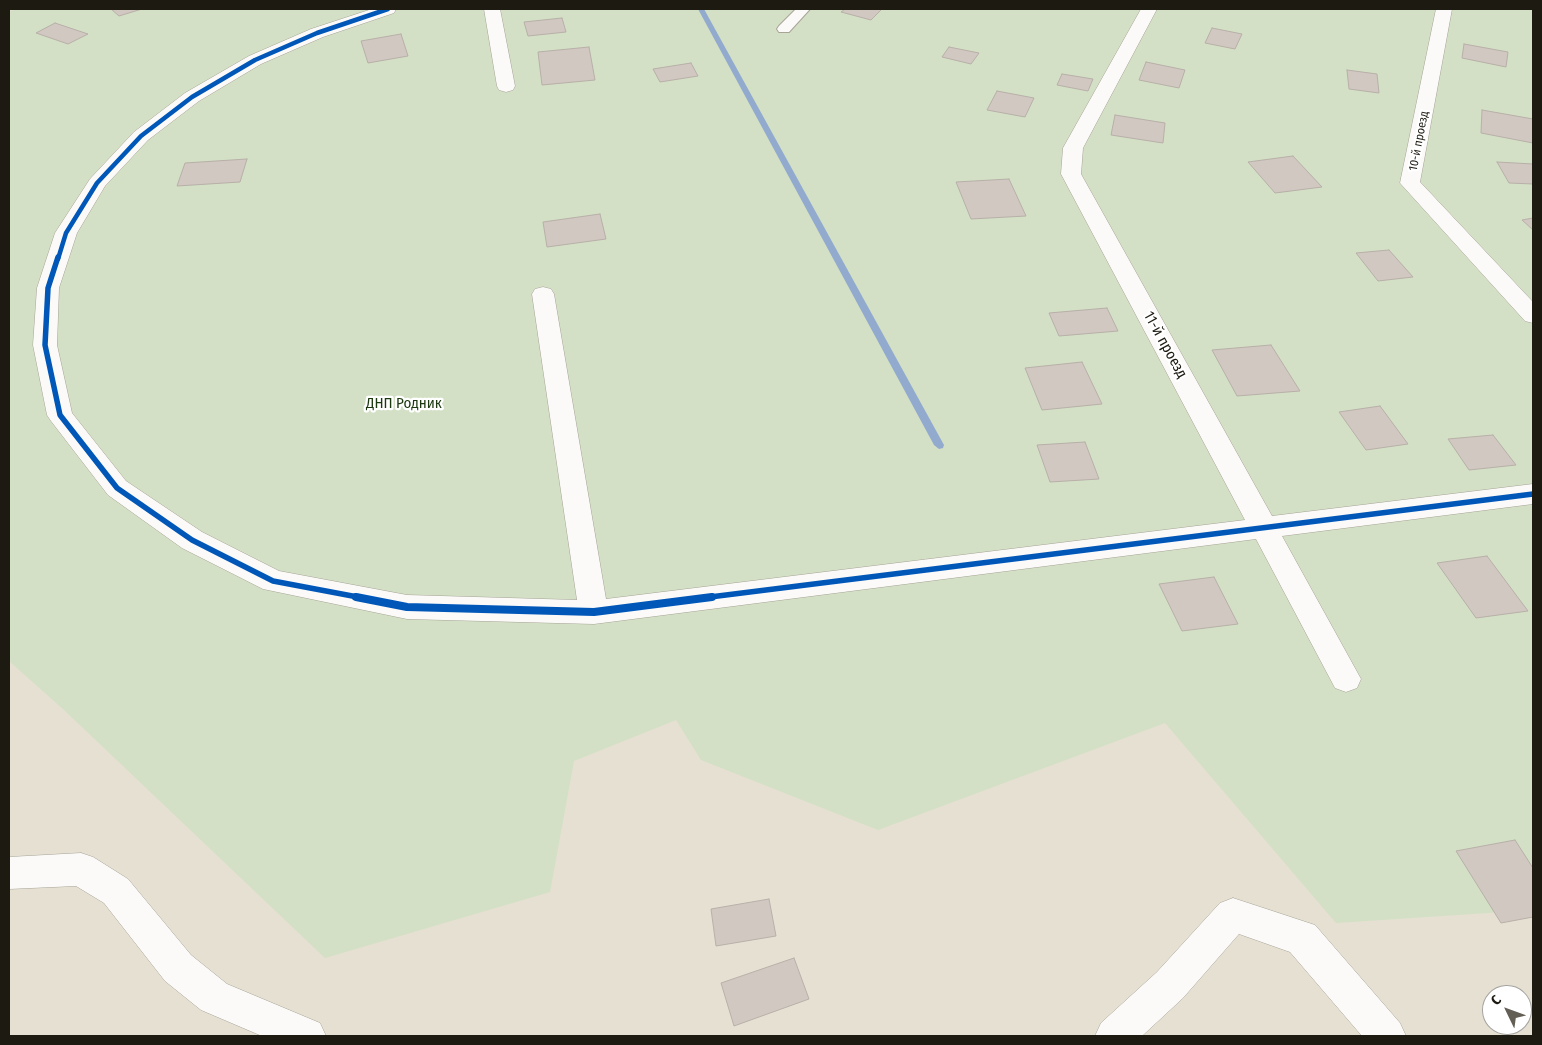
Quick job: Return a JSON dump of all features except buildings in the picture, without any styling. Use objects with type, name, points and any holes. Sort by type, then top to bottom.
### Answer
[{"type":"street","points":[[388,9],[317,33],[255,60],[192,98],[141,136],[97,184],[66,233],[48,288],[45,346],[60,415],[117,488],[192,540],[274,581],[407,608],[594,612],[1533,494]]},
{"type":"street","points":[[492,9],[506,86]]},
{"type":"street","name":"11-й проезд","points":[[1149,9],[1073,148],[1071,174],[1346,679]]},
{"type":"street","name":"10-й проезд","points":[[1444,9],[1410,183],[1533,316]]},
{"type":"street","points":[[543,294],[594,612]]},
{"type":"street","points":[[9,873],[40,870],[81,870],[116,891],[178,968],[214,997],[307,1036]]},
{"type":"street","points":[[1114,1036],[1170,986],[1233,915],[1302,938],[1387,1036]]},
{"type":"lane","points":[[784,29],[803,9]]},
{"type":"green space","name":"ДНП Родник","points":[[22,9],[1533,9],[1533,910],[1336,923],[1165,723],[878,830],[701,760],[676,720],[574,761],[550,892],[325,958],[64,710],[9,661],[9,11]]},
{"type":"waterway","points":[[701,9],[939,445]]},
{"type":"cycle path","points":[[388,9],[317,33],[255,60],[192,97],[141,136],[97,183],[66,233],[48,288],[45,345],[60,415],[117,488],[192,540],[273,581],[407,607],[594,612],[1533,494]]}]
